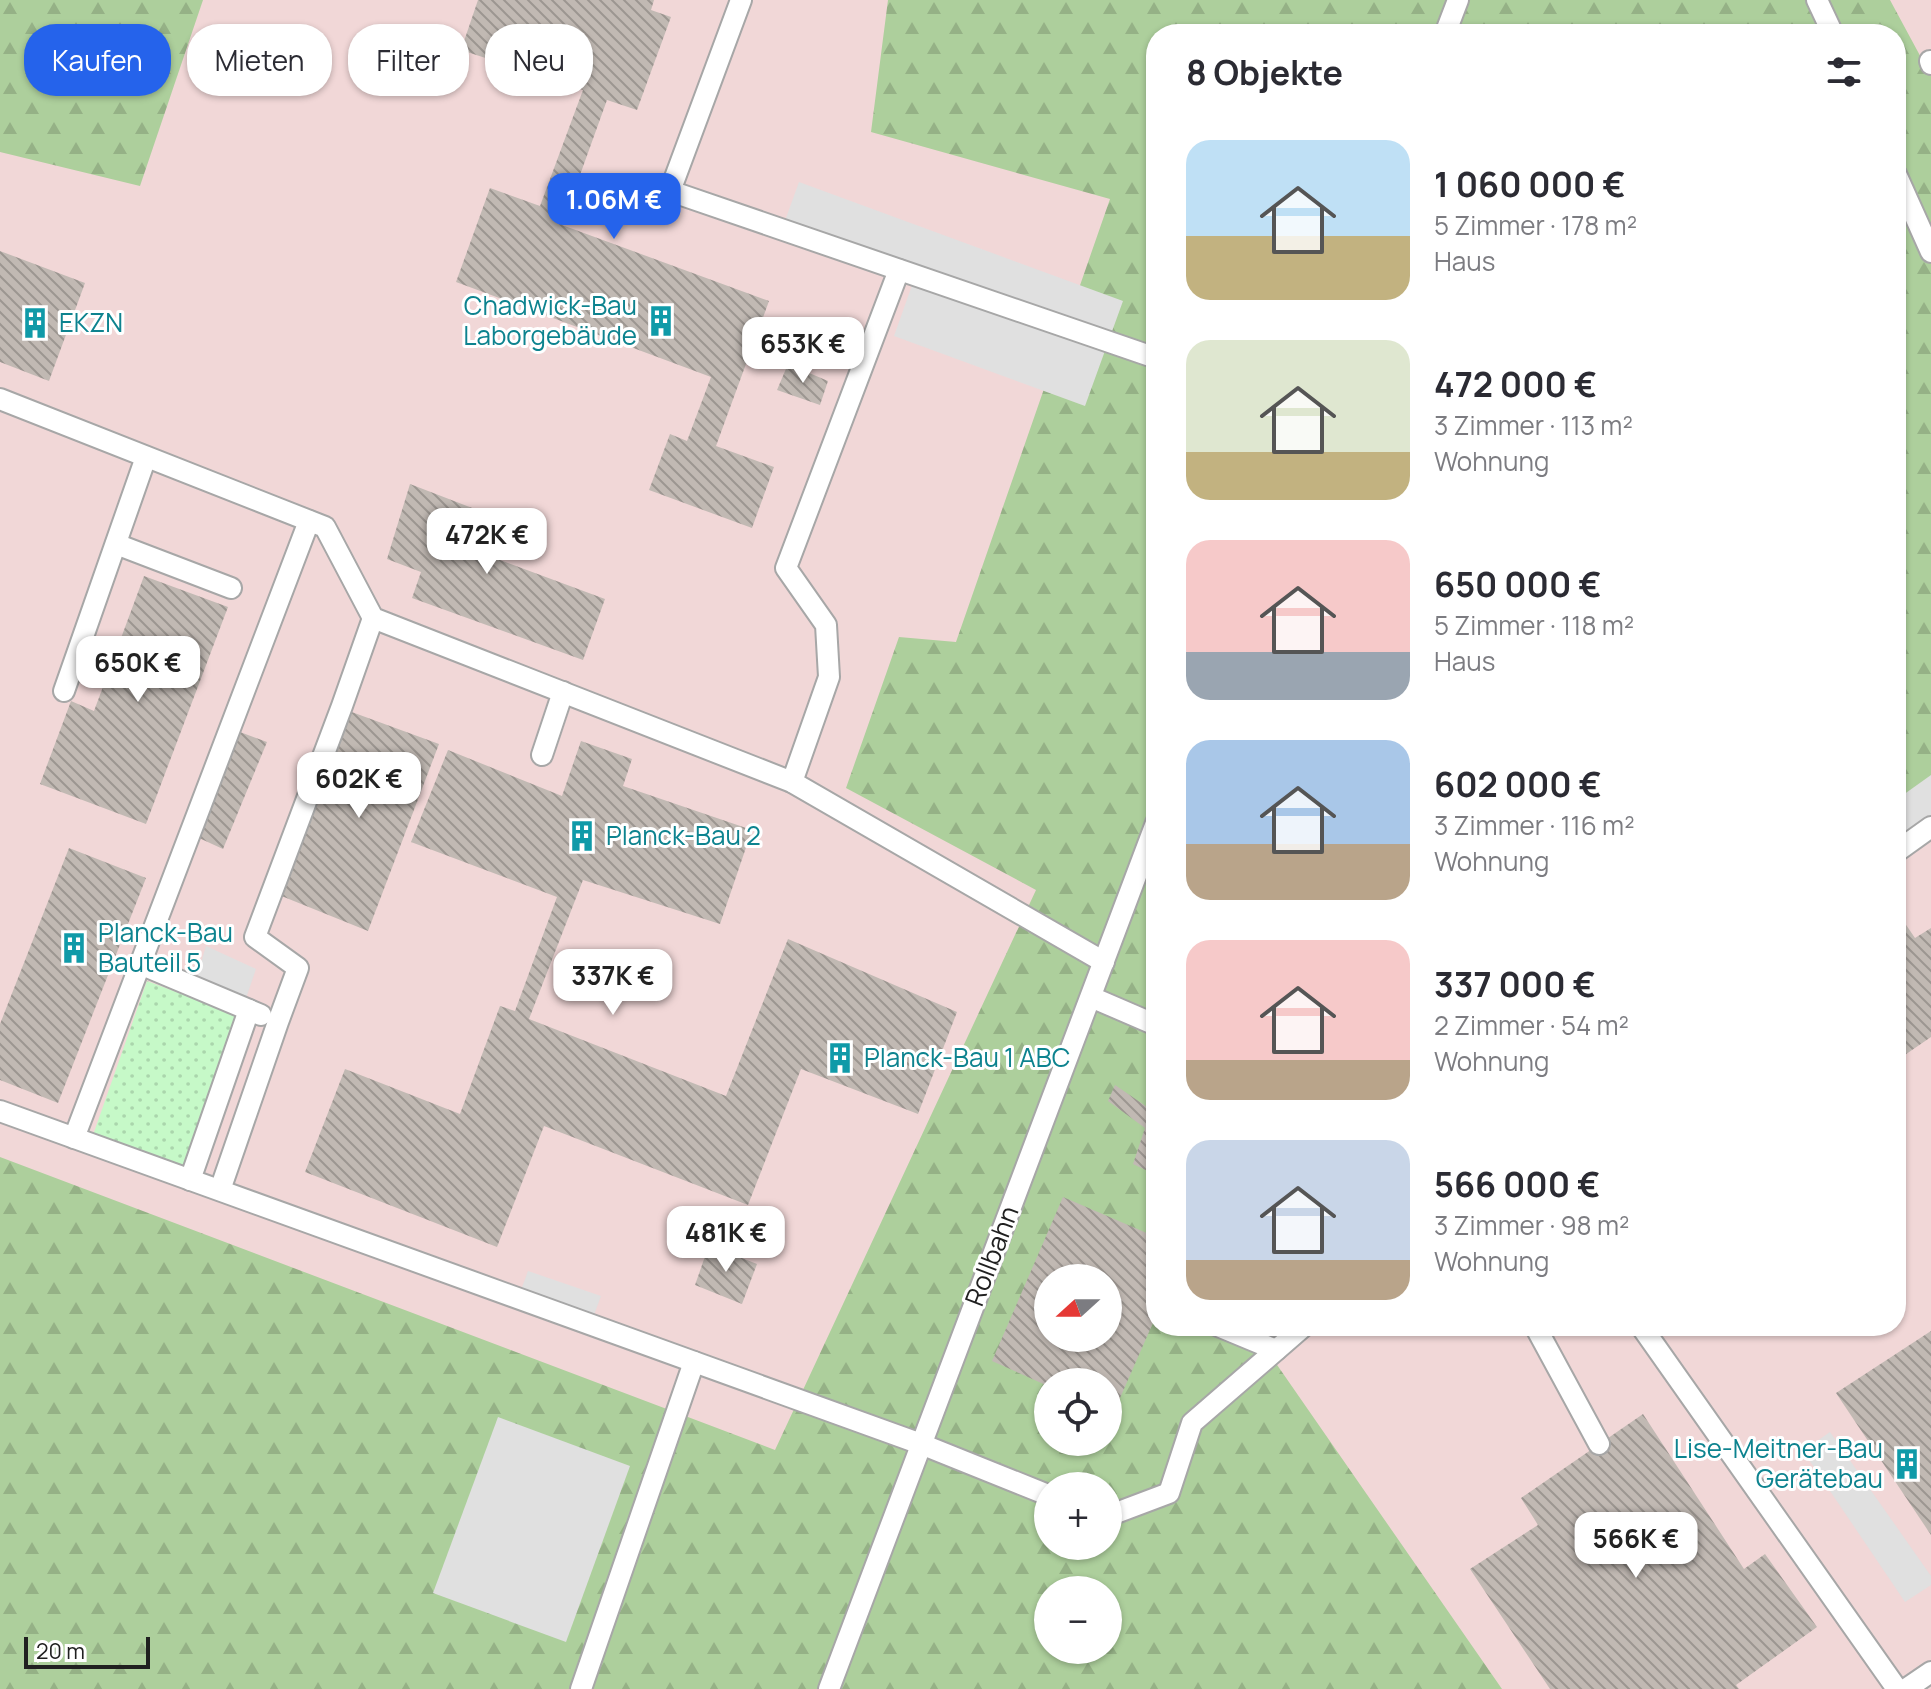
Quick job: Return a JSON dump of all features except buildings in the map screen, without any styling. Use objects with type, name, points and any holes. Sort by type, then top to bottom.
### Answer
[{"type":"lane","points":[[741,0],[670,191],[1146,355]]},
{"type":"lane","points":[[1449,24],[1458,0]]},
{"type":"lane","points":[[1817,0],[1828,24]]},
{"type":"lane","points":[[1906,196],[1931,252]]},
{"type":"lane","points":[[792,782],[829,677],[826,625],[786,568],[899,270]]},
{"type":"lane","points":[[0,399],[325,527],[373,618],[792,782],[1104,962]]},
{"type":"lane","points":[[64,691],[146,457]]},
{"type":"lane","points":[[74,1138],[309,521]]},
{"type":"lane","points":[[116,544],[231,588]]},
{"type":"lane","points":[[220,1190],[298,968],[255,937],[373,618]]},
{"type":"lane","points":[[542,755],[563,692]]},
{"type":"lane","points":[[1906,845],[1931,827]]},
{"type":"lane","name":"Rollbahn","points":[[829,1689],[1146,850]]},
{"type":"lane","points":[[140,964],[278,1022]]},
{"type":"lane","points":[[1091,997],[1146,1021]]},
{"type":"lane","points":[[190,1180],[249,1010]]},
{"type":"lane","points":[[0,1111],[921,1444],[1034,1489]]},
{"type":"lane","points":[[1242,1336],[1276,1350]]},
{"type":"lane","points":[[1122,1511],[1169,1493],[1192,1423],[1292,1336]]},
{"type":"lane","points":[[1540,1336],[1599,1444]]},
{"type":"lane","points":[[1648,1336],[1897,1689]]},
{"type":"lane","points":[[581,1689],[694,1362]]},
{"type":"lane","points":[[1906,1689],[1931,1672]]},
{"type":"shaded area","points":[[0,0],[1931,0],[1931,1689],[0,1689]]},
{"type":"shaded area","points":[[799,182],[1123,301],[1085,406],[894,336],[915,277],[782,229]]},
{"type":"shaded area","points":[[1931,775],[1931,820],[1906,837],[1906,793]]},
{"type":"shaded area","points":[[206,946],[256,969],[243,1007],[194,986]]},
{"type":"shaded area","points":[[528,1271],[601,1296],[591,1323],[518,1298]]},
{"type":"shaded area","points":[[498,1417],[630,1466],[566,1642],[433,1593]]},
{"type":"shaded area","points":[[1830,1432],[1931,1576],[1931,1585],[1905,1602],[1803,1451]]},
{"type":"green space","points":[[0,0],[203,0],[195,24],[187,24],[187,47],[171,94],[171,24],[24,24],[24,96],[170,96],[140,186],[0,152]]},
{"type":"green space","points":[[888,0],[1890,0],[1903,24],[1146,24],[1146,1336],[1257,1336],[1502,1689],[0,1689],[0,1157],[775,1450],[1036,890],[846,788],[899,637],[956,642],[1110,199],[871,132]]},
{"type":"green space","points":[[1906,30],[1931,76],[1931,796],[1906,812]]},
{"type":"green space","points":[[147,981],[238,1015],[185,1168],[93,1135]]},
{"type":"place","name":"Chadwick-Bau Laborgebäude","points":[[661,321]]},
{"type":"place","name":"EKZN","points":[[35,323]]},
{"type":"place","name":"Planck-Bau 2","points":[[582,836]]},
{"type":"place","name":"Planck-Bau Bauteil 5","points":[[74,948]]},
{"type":"place","name":"Planck-Bau 1 ABC","points":[[840,1058]]},
{"type":"place","name":"Lise-Meitner-Bau Gerätebau","points":[[1907,1464]]}]
